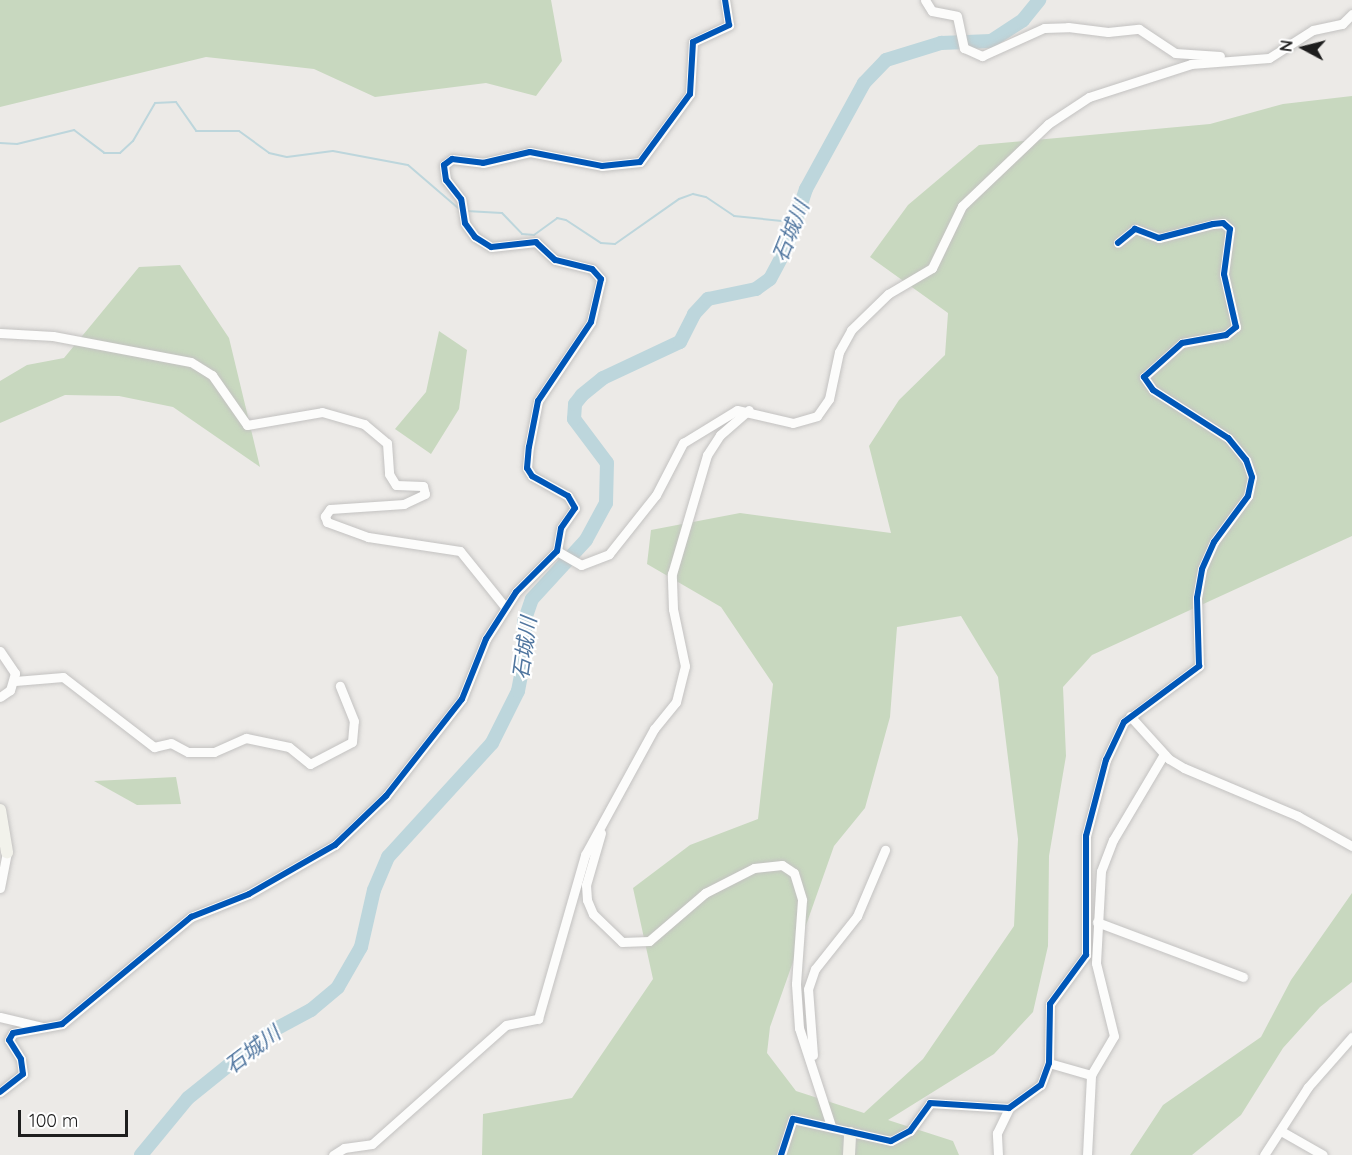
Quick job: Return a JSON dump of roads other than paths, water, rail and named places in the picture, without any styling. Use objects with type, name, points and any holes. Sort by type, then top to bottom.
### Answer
[{"type":"street","points":[[0,1092],[23,1074],[10,1036],[47,1028],[80,1013],[138,957],[191,917],[249,894],[335,845],[386,796],[440,730],[462,699],[486,639],[506,608],[538,566],[558,552],[574,502],[539,483],[527,468],[532,422],[538,401],[591,322],[602,279],[592,269],[555,260],[536,242],[491,247],[475,237],[465,223],[461,199],[446,180],[444,165],[452,159],[483,163],[530,152],[602,166],[640,162],[690,94],[693,42],[729,25],[725,0]]},
{"type":"street","points":[[925,0],[932,11],[957,16],[964,48],[982,56],[1044,28],[1108,32],[1125,27],[1150,33],[1175,52],[1210,52],[1225,58]]},
{"type":"street","points":[[558,552],[576,563],[598,562],[623,538],[656,495],[689,437],[737,410],[749,410],[793,423],[817,416],[829,399],[839,352],[851,330],[888,294],[932,268],[962,206],[1048,124],[1089,97],[1191,63],[1225,58],[1269,57],[1313,30],[1342,24],[1352,14]]},
{"type":"street","points":[[998,1155],[997,1133],[1009,1108],[1041,1085],[1049,1064],[1050,1004],[1086,955],[1088,819],[1106,760],[1130,716],[1199,666],[1197,598],[1202,569],[1214,542],[1248,496],[1252,477],[1246,460],[1228,438],[1144,382],[1146,370],[1182,343],[1226,335],[1236,327],[1224,274],[1230,229],[1223,223],[1213,224],[1159,238],[1135,229],[1118,243]]},
{"type":"street","points":[[0,333],[53,336],[192,362],[212,375],[247,425],[322,412],[364,424],[387,443],[389,474],[396,484],[423,486],[425,494],[404,504],[330,509],[325,516],[327,522],[368,537],[459,551],[506,608]]},
{"type":"street","points":[[333,1155],[344,1148],[372,1144],[506,1025],[538,1019],[585,855],[654,729],[676,702],[685,666],[673,609],[672,574],[707,455],[720,435],[749,410]]},
{"type":"street","points":[[0,651],[12,665],[15,681]]},
{"type":"street","points":[[0,697],[15,681],[63,677],[154,747],[171,743],[188,752],[214,752],[246,738],[289,747],[310,764],[352,742],[354,722],[340,686]]},
{"type":"street","points":[[1130,716],[1164,754],[1184,768],[1298,816],[1352,846]]},
{"type":"street","points":[[1087,1155],[1091,1075],[1112,1042],[1114,1029],[1098,978],[1097,922],[1104,856],[1164,754]]},
{"type":"street","points":[[0,810],[7,852],[0,888]]},
{"type":"street","points":[[605,818],[586,885],[586,900],[593,914],[622,942],[649,941],[705,893],[754,868],[782,866],[795,873],[802,900],[796,984],[800,1028],[831,1126]]},
{"type":"street","points":[[814,1070],[808,989],[811,979],[838,935],[857,916],[885,850]]},
{"type":"street","points":[[1097,922],[1243,977]]},
{"type":"street","points":[[0,1017],[47,1028]]},
{"type":"street","points":[[1264,1155],[1308,1087],[1352,1037]]},
{"type":"street","points":[[1049,1064],[1091,1075]]},
{"type":"street","points":[[781,1155],[793,1119],[831,1126],[883,1142],[901,1138],[922,1110],[941,1100],[1009,1108]]},
{"type":"street","points":[[1281,1131],[1323,1155]]},
{"type":"street","points":[[849,1155],[850,1133]]},
{"type":"waterway","name":"石城川","points":[[141,1155],[188,1098],[270,1032],[311,1010],[338,987],[361,947],[374,890],[388,857],[492,743],[518,691],[527,644],[524,622],[532,599],[586,540],[606,503],[607,463],[574,419],[575,404],[582,395],[603,378],[680,342],[694,314],[708,299],[756,289],[770,279],[787,247],[806,189],[864,83],[886,60],[941,43],[991,41],[1023,20],[1039,0]]},
{"type":"waterway","points":[[0,143],[17,144],[74,130],[104,153],[120,153],[133,141],[155,103],[176,102],[196,131],[239,131],[269,153],[287,157],[333,151],[408,165],[458,208]]},
{"type":"waterway","points":[[466,211],[502,213],[522,234],[534,235],[557,218],[566,220],[601,243],[615,244],[679,199],[693,194],[706,197],[734,216],[792,222]]}]
